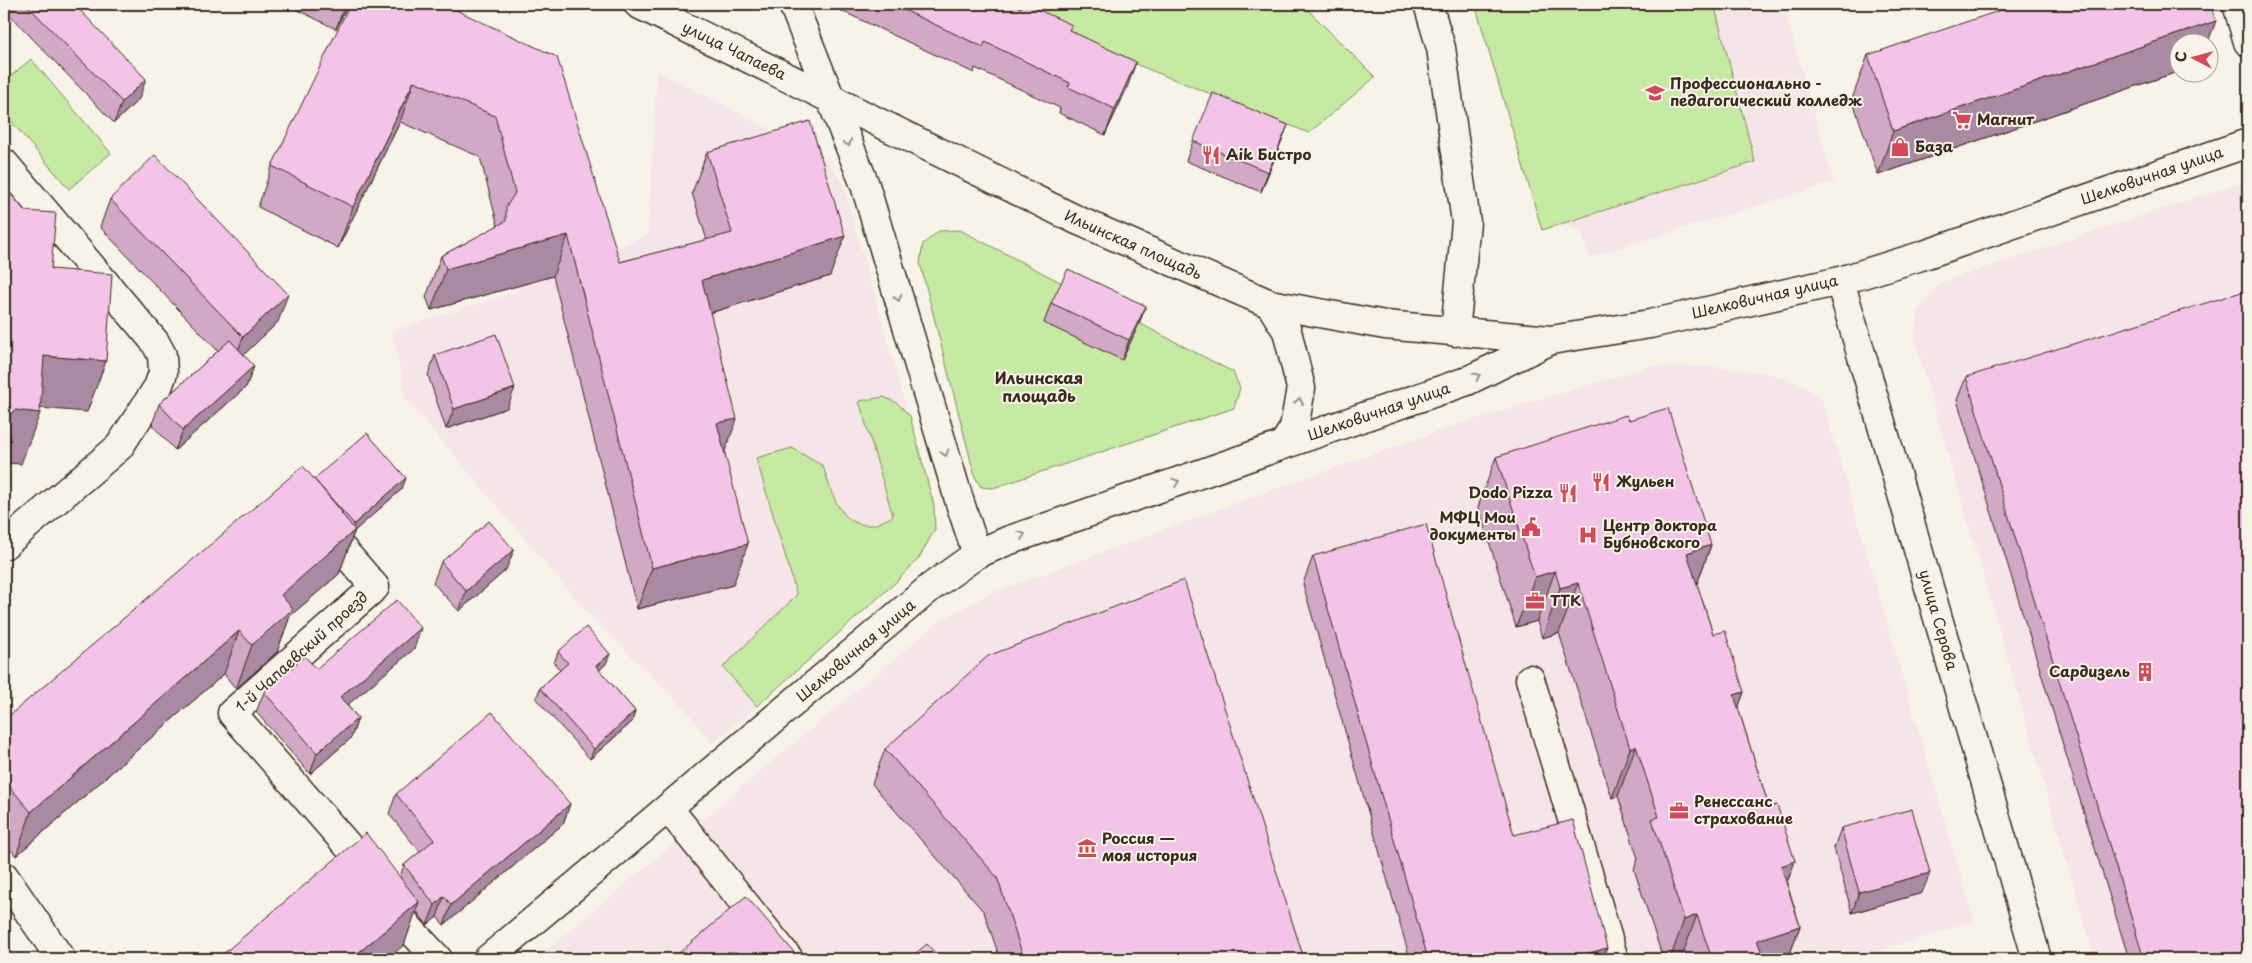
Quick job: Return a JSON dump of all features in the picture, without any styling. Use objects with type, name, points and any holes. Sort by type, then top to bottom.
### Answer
[{"type":"street","name":"улица Чапаева","points":[[638,4],[830,98]]},
{"type":"street","points":[[793,4],[865,185],[960,504],[977,554]]},
{"type":"street","points":[[1428,4],[1440,48],[1466,222],[1455,332]]},
{"type":"street","points":[[2237,4],[2248,42]]},
{"type":"street","name":"Ильинская площадь","points":[[830,98],[1077,220],[1270,304],[1385,325],[1551,340]]},
{"type":"street","name":"Шелковичная улица","points":[[488,959],[931,587],[977,554],[1007,541],[1467,381],[1551,340],[1650,324],[1840,280],[1922,256],[2248,143]]},
{"type":"street","points":[[4,163],[155,342],[162,355],[163,373],[158,387],[118,447],[4,545]]},
{"type":"street","name":"улица Серова","points":[[1840,280],[2037,959]]},
{"type":"street","name":"Шелковичная улица","points":[[1270,304],[1287,331],[1301,388],[1294,428],[1283,446]]},
{"type":"street","name":"1-й Чапаевский проезд","points":[[305,507],[375,587],[232,713],[349,848],[409,928],[438,959]]},
{"type":"street","points":[[1530,679],[1614,959]]},
{"type":"street","points":[[668,809],[789,959]]},
{"type":"street","points":[[327,866],[349,848]]},
{"type":"street","points":[[4,876],[61,959]]},
{"type":"shaded area","name":"Профессионально - педагогический колледж","points":[[1475,4],[1783,4],[1834,182],[1590,257],[1582,233],[1565,223],[1542,230]]},
{"type":"shaded area","points":[[657,71],[817,153],[830,164],[843,184],[934,506],[935,529],[919,558],[896,582],[712,744],[684,708],[588,613],[406,399],[392,331],[517,291],[520,284],[586,261],[648,235]]},
{"type":"shaded area","name":"Сардизель","points":[[2248,180],[2248,959],[2095,959],[1915,341],[1918,311],[1940,283]]},
{"type":"shaded area","points":[[1652,366],[1709,366],[1772,374],[1803,385],[1822,400],[1974,921],[1855,959],[536,959],[941,620],[994,592],[1291,483],[1486,415]]},
{"type":"green space","points":[[984,4],[1302,4],[1375,77],[1309,133]]},
{"type":"green space","name":"Профессионально - педагогический колледж","points":[[1475,4],[1714,4],[1755,162],[1542,230]]},
{"type":"green space","points":[[31,59],[111,153],[69,189],[4,113],[4,82]]},
{"type":"green space","points":[[960,230],[1233,372],[1240,388],[1234,408],[993,488],[981,487],[975,477],[920,263],[923,244],[939,231]]},
{"type":"green space","points":[[884,397],[897,403],[910,416],[934,506],[935,529],[919,558],[896,582],[757,706],[723,667],[797,595],[756,458],[792,448],[823,466],[833,495],[843,513],[851,520],[860,524],[877,524],[893,516],[859,401]]},
{"type":"building","points":[[26,4],[74,4],[146,79],[122,102]]},
{"type":"building","points":[[350,4],[443,4],[557,57],[620,262],[732,233],[707,152],[810,121],[845,236],[702,280],[737,419],[717,423],[748,544],[652,568],[568,235],[446,269],[441,256],[506,221],[506,207],[515,193],[495,116],[414,81],[353,207],[272,166]]},
{"type":"building","points":[[891,4],[1010,4],[1021,8],[1023,4],[1026,4],[1072,25],[1069,30],[1136,62],[1115,109],[1068,87],[1070,83],[985,42],[983,47]]},
{"type":"building","points":[[2019,4],[2210,4],[2216,21],[2184,32],[2170,32],[2170,37],[1893,131],[1868,55]]},
{"type":"building","points":[[1213,93],[1288,125],[1268,172],[1193,141]]},
{"type":"building","points":[[155,155],[288,294],[243,337],[110,199]]},
{"type":"building","points":[[4,186],[25,211],[56,213],[51,269],[112,274],[106,361],[44,356],[40,413],[15,410],[4,419]]},
{"type":"building","points":[[1068,269],[1146,306],[1129,340],[1051,303]]},
{"type":"building","name":"Сардизель","points":[[2248,290],[2248,959],[2144,959],[1966,377]]},
{"type":"building","points":[[496,334],[515,388],[454,409],[435,355]]},
{"type":"building","points":[[230,340],[254,366],[183,430],[159,404]]},
{"type":"building","points":[[1668,408],[1711,545],[1687,553],[1713,634],[1725,631],[1744,692],[1734,695],[1769,807],[1777,805],[1795,861],[1781,866],[1800,926],[1757,940],[1764,959],[1712,959],[1697,915],[1684,920],[1652,819],[1659,817],[1636,746],[1630,748],[1578,583],[1560,588],[1555,571],[1535,577],[1496,457],[1626,415],[1629,420]]},
{"type":"building","points":[[367,433],[406,478],[354,524],[314,479]]},
{"type":"building","points":[[303,466],[355,530],[281,595],[293,609],[252,645],[239,631],[31,812],[4,780],[4,720]]},
{"type":"building","points":[[489,521],[514,550],[466,591],[441,562]]},
{"type":"building","points":[[1426,524],[1514,835],[1573,820],[1607,948],[1590,953],[1592,959],[1428,959],[1313,556]]},
{"type":"building","name":"Россия — моя история","points":[[1184,580],[1304,959],[1024,959],[997,877],[885,749],[988,656]]},
{"type":"building","points":[[397,600],[421,628],[340,697],[358,718],[317,753],[264,692],[305,656],[316,669]]},
{"type":"building","points":[[586,627],[610,654],[596,666],[635,711],[594,749],[540,688],[568,663],[558,652]]},
{"type":"building","points":[[492,712],[570,804],[451,905],[444,896],[435,905],[404,865],[434,840],[396,794]]},
{"type":"building","points":[[1912,809],[1930,873],[1859,892],[1841,828]]},
{"type":"building","points":[[366,833],[419,902],[351,959],[217,959]]},
{"type":"building","points":[[746,896],[800,959],[672,959]]},
{"type":"building","points":[[927,944],[940,959],[909,959]]},
{"type":"place","name":"Профессионально - педагогический колледж","points":[[1655,93]]},
{"type":"place","name":"Магнит","points":[[1962,120]]},
{"type":"place","name":"База","points":[[1900,147]]},
{"type":"place","name":"Aik Бистро","points":[[1211,155]]},
{"type":"place","name":"Жульен","points":[[1601,482]]},
{"type":"place","name":"Dodo Pizza","points":[[1568,493]]},
{"type":"place","name":"МФЦ Мои документы","points":[[1531,527]]},
{"type":"place","name":"Центр доктора Бубновского","points":[[1588,535]]},
{"type":"place","name":"ТТК","points":[[1535,601]]},
{"type":"place","name":"Сардизель","points":[[2145,672]]},
{"type":"place","name":"Ренессанс страхование","points":[[1679,811]]},
{"type":"place","name":"Россия — моя история","points":[[1087,848]]},
{"type":"district","name":"Ильинская площадь","points":[[1039,387]]}]
